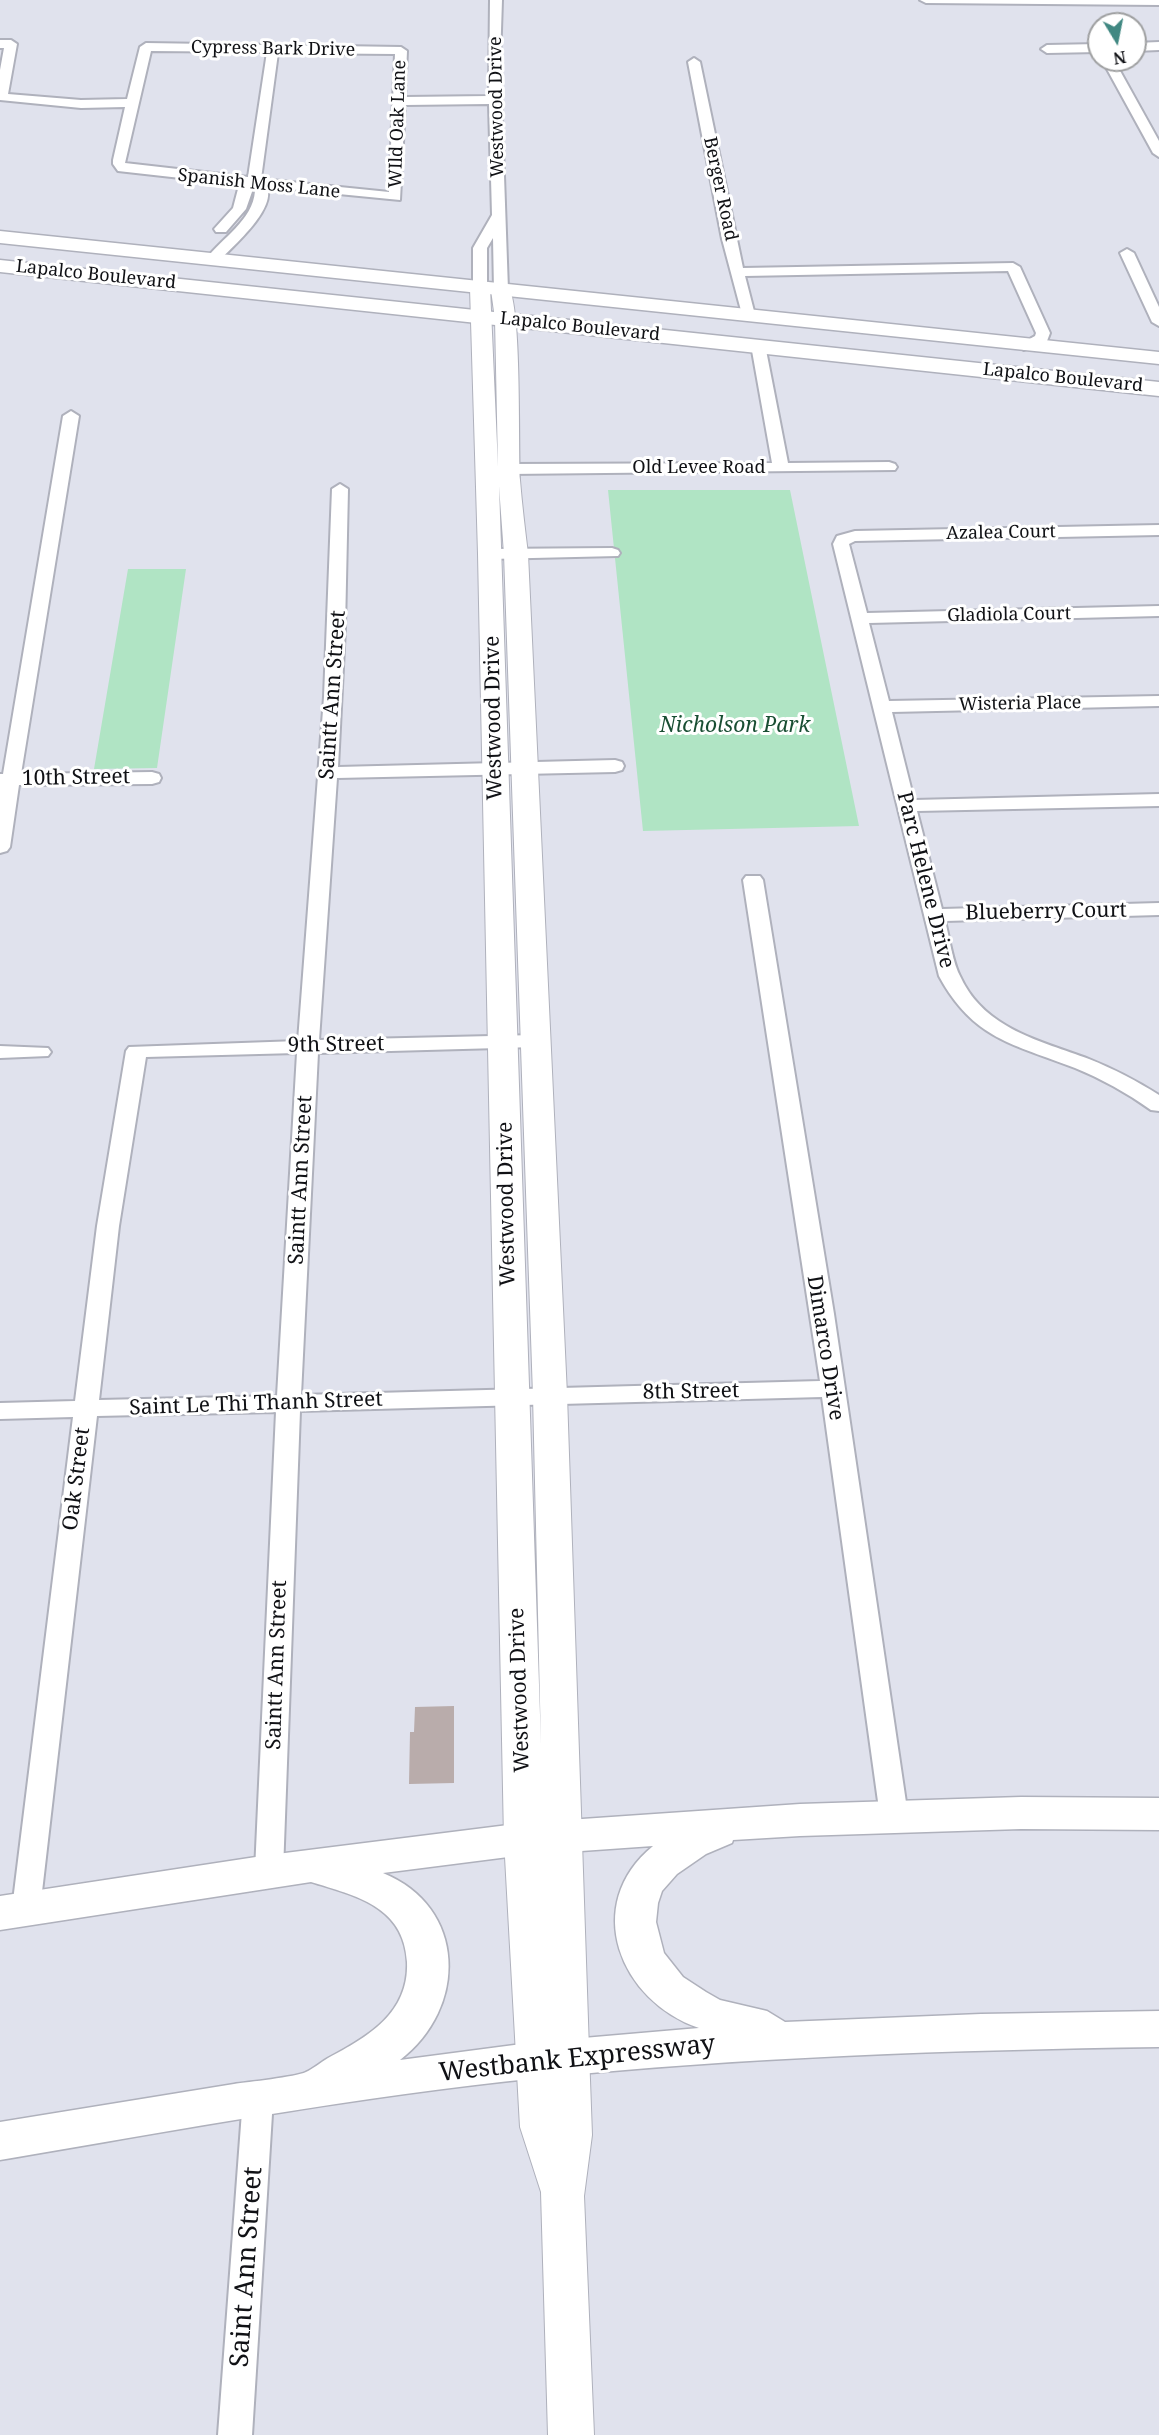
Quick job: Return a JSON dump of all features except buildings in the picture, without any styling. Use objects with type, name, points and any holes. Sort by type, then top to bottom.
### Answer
[{"type":"main road","name":"Lapalco Boulevard","points":[[0,237],[205,251],[285,268],[748,315],[1024,346],[1159,358]]},
{"type":"main road","points":[[162,282],[190,281],[211,275],[214,269],[205,251]]},
{"type":"main road","name":"Lapalco Boulevard","points":[[0,266],[1149,388]]},
{"type":"main road","points":[[245,291],[234,282],[236,276],[247,271],[285,268]]},
{"type":"main road","points":[[605,329],[586,321],[582,315],[588,310],[602,308],[657,306]]},
{"type":"main road","points":[[1015,373],[1071,370],[1086,364],[1077,356],[1053,348]]},
{"type":"main road","points":[[1149,388],[1118,374],[1118,369],[1159,364]]},
{"type":"main road","points":[[13,1911],[288,1868],[543,1837],[738,1823],[894,1816],[1021,1813],[1159,1814]]},
{"type":"main road","points":[[738,1823],[682,1846],[654,1869],[640,1891],[634,1918],[636,1938],[645,1963],[659,1981],[681,2000],[712,2015],[751,2023],[778,2040]]},
{"type":"main road","points":[[288,1868],[355,1878],[383,1890],[406,1906],[417,1919],[425,1935],[429,1977],[415,2015],[399,2035],[311,2090]]},
{"type":"main road","name":"Westbank Expressway","points":[[0,2141],[311,2090],[553,2059],[778,2040],[981,2032],[1159,2029]]},
{"type":"street","name":"Westwood Drive","points":[[496,0],[495,100],[499,214],[491,289],[503,554],[525,769],[550,1395],[543,1837]]},
{"type":"street","points":[[926,0],[1159,2]]},
{"type":"street","points":[[0,44],[10,44],[1,97],[81,104],[133,104]]},
{"type":"street","name":"Cypress Bark Drive","points":[[133,104],[146,47],[401,51]]},
{"type":"street","points":[[1047,49],[1087,48]]},
{"type":"street","points":[[205,251],[236,213],[243,202],[245,189],[254,183],[273,49]]},
{"type":"street","name":"WIld Oak Lane","points":[[395,197],[401,51]]},
{"type":"street","name":"Berger Road","points":[[694,62],[748,315]]},
{"type":"street","points":[[1115,72],[1159,153]]},
{"type":"street","points":[[399,101],[495,100]]},
{"type":"street","name":"Spanish Moss Lane","points":[[133,104],[119,162],[123,168],[395,197]]},
{"type":"street","points":[[205,251],[259,207],[262,190],[254,183]]},
{"type":"street","name":"Westwood Drive","points":[[491,289],[480,248],[499,214]]},
{"type":"street","points":[[1127,253],[1159,322]]},
{"type":"street","points":[[737,272],[1013,267],[1043,333],[1042,338],[1024,346]]},
{"type":"street","name":"Westwood Drive","points":[[493,318],[509,469],[503,554],[495,770],[512,1397],[543,1837],[553,2059],[544,2137],[562,2196],[571,2435]]},
{"type":"street","points":[[758,345],[781,468]]},
{"type":"street","points":[[0,847],[6,779],[71,416]]},
{"type":"street","name":"Old Levee Road","points":[[509,469],[889,467]]},
{"type":"street","name":"Saintt Ann Street","points":[[288,1868],[289,1403],[308,1045],[340,573],[340,489]]},
{"type":"street","name":"Azalea Court","points":[[843,539],[855,536],[1159,530]]},
{"type":"street","name":"Parc Helene Drive","points":[[843,539],[841,544],[949,976],[968,1008],[1007,1035],[1031,1047],[1112,1077],[1159,1105]]},
{"type":"street","points":[[503,554],[612,553]]},
{"type":"street","name":"Gladiola Court","points":[[859,618],[1159,611]]},
{"type":"street","name":"Wisteria Place","points":[[882,707],[1159,701]]},
{"type":"street","points":[[328,773],[615,766]]},
{"type":"street","name":"10th Street","points":[[6,779],[152,777]]},
{"type":"street","points":[[906,806],[1159,800]]},
{"type":"street","name":"Dimarco Drive","points":[[753,880],[832,1389],[894,1816]]},
{"type":"street","name":"Blueberry Court","points":[[934,915],[1159,909]]},
{"type":"street","name":"9th Street","points":[[136,1051],[535,1041]]},
{"type":"street","name":"Oak Street","points":[[13,1911],[85,1410],[108,1226],[136,1051]]},
{"type":"street","points":[[0,1052],[41,1052]]},
{"type":"street","name":"8th Street","points":[[512,1397],[832,1389]]},
{"type":"street","name":"Saint Le Thi Thanh Street","points":[[0,1411],[512,1397]]},
{"type":"street","name":"Saint Ann Street","points":[[235,2435],[258,2098]]},
{"type":"green space","name":"Nicholson Park","points":[[608,490],[790,490],[859,826],[643,831]]},
{"type":"green space","points":[[128,569],[186,569],[157,768],[94,769]]}]
